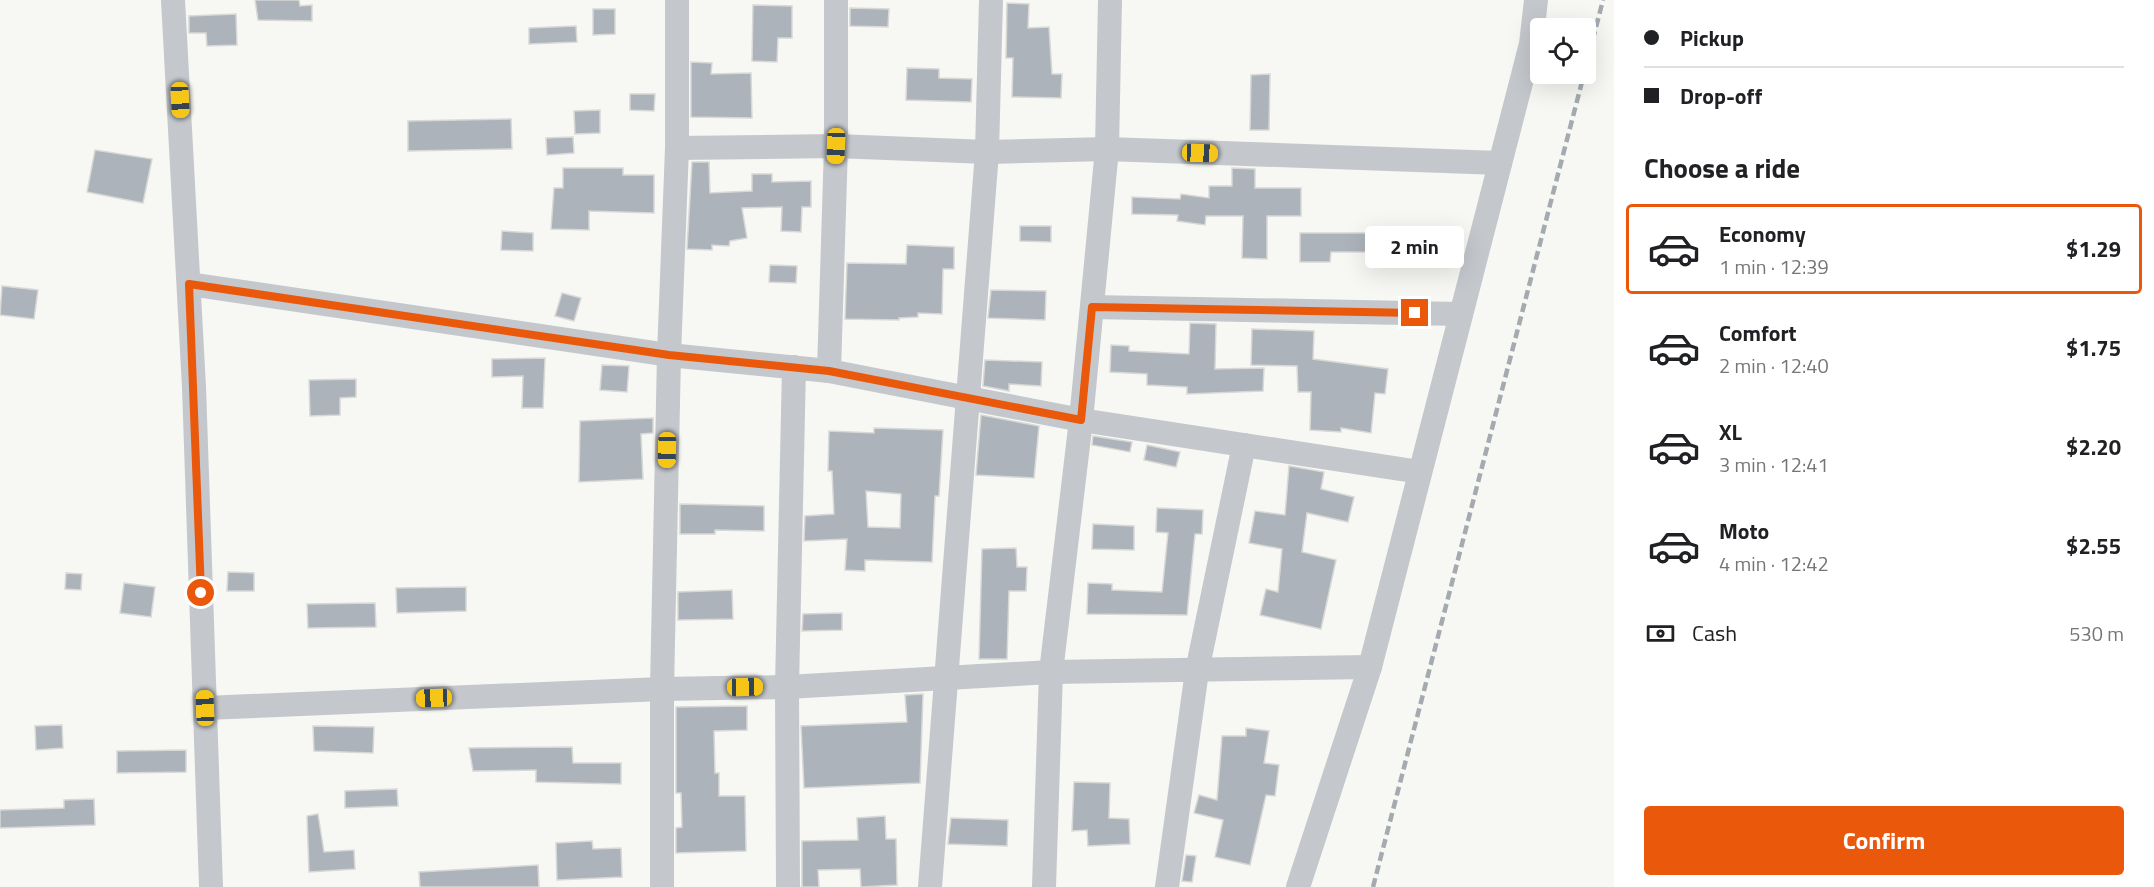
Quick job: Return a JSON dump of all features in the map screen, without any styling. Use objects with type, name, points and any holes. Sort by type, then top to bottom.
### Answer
[{"type":"street","points":[[173,0],[189,284],[211,887]]},
{"type":"street","points":[[662,887],[662,689],[669,355],[677,148],[677,0]]},
{"type":"street","points":[[829,371],[836,146],[836,0]]},
{"type":"street","points":[[930,887],[987,152],[991,0]]},
{"type":"street","points":[[1044,887],[1051,672],[1081,420],[1107,149],[1110,0]]},
{"type":"street","points":[[1298,887],[1370,667],[1531,44],[1536,0]]},
{"type":"street","points":[[677,148],[836,146],[987,152],[1107,149],[1500,163]]},
{"type":"street","points":[[189,284],[669,355],[829,371],[1081,420],[1420,472]]},
{"type":"street","points":[[1092,307],[1461,314]]},
{"type":"street","points":[[788,887],[787,687],[794,367]]},
{"type":"street","points":[[1167,887],[1197,671],[1244,445]]},
{"type":"street","points":[[205,708],[662,689],[787,687],[1051,672],[1370,667]]},
{"type":"building","points":[[255,0],[299,0],[300,6],[312,5],[312,21],[258,20]]},
{"type":"building","points":[[1007,3],[1029,4],[1028,28],[1049,27],[1052,74],[1062,74],[1061,98],[1012,97],[1013,58],[1006,58]]},
{"type":"building","points":[[753,5],[792,6],[792,38],[778,38],[777,62],[752,61]]},
{"type":"building","points":[[850,8],[889,9],[888,27],[850,26]]},
{"type":"building","points":[[593,9],[615,9],[615,34],[593,35]]},
{"type":"building","points":[[236,14],[237,45],[207,46],[206,33],[189,33],[189,16]]},
{"type":"building","points":[[576,26],[577,42],[529,44],[529,28]]},
{"type":"building","points":[[691,62],[712,63],[711,74],[751,73],[752,118],[691,117]]},
{"type":"building","points":[[907,68],[939,69],[939,78],[972,79],[971,102],[906,100]]},
{"type":"building","points":[[1270,74],[1269,130],[1250,130],[1251,75]]},
{"type":"building","points":[[630,94],[655,94],[654,111],[630,110]]},
{"type":"building","points":[[600,110],[600,133],[575,134],[574,111]]},
{"type":"building","points":[[511,119],[512,149],[408,151],[408,121]]},
{"type":"building","points":[[573,137],[574,153],[547,155],[546,138]]},
{"type":"building","points":[[95,150],[152,159],[143,203],[87,192]]},
{"type":"building","points":[[692,162],[709,162],[710,193],[752,191],[752,174],[772,174],[772,182],[811,181],[811,207],[802,207],[801,232],[781,231],[782,207],[742,208],[747,238],[730,241],[729,246],[712,245],[712,250],[687,249]]},
{"type":"building","points":[[563,168],[623,168],[623,175],[654,175],[654,213],[589,211],[589,230],[551,229],[554,188],[563,188]]},
{"type":"building","points":[[1232,168],[1255,169],[1255,188],[1301,188],[1301,216],[1267,216],[1267,259],[1242,258],[1243,216],[1206,216],[1205,225],[1177,221],[1178,215],[1132,214],[1132,197],[1180,199],[1181,194],[1209,198],[1209,186],[1232,186]]},
{"type":"building","points":[[1020,226],[1051,226],[1051,242],[1020,241]]},
{"type":"building","points":[[502,231],[533,233],[533,251],[501,250]]},
{"type":"building","points":[[1300,233],[1384,233],[1384,252],[1331,252],[1330,262],[1300,262]]},
{"type":"building","points":[[907,245],[954,247],[954,269],[943,269],[942,314],[918,313],[918,317],[899,318],[899,320],[845,319],[847,263],[906,264]]},
{"type":"building","points":[[770,265],[797,266],[796,283],[769,282]]},
{"type":"building","points":[[2,286],[38,290],[34,319],[0,315]]},
{"type":"building","points":[[991,290],[1046,291],[1045,320],[988,318]]},
{"type":"building","points":[[562,293],[581,298],[574,321],[555,316]]},
{"type":"building","points":[[1190,323],[1216,324],[1215,369],[1264,368],[1263,391],[1187,394],[1187,387],[1147,385],[1147,374],[1110,372],[1111,345],[1129,346],[1129,351],[1189,354]]},
{"type":"building","points":[[1252,329],[1314,331],[1313,359],[1388,369],[1385,394],[1375,393],[1371,433],[1341,428],[1341,432],[1310,430],[1311,392],[1298,392],[1297,366],[1251,365]]},
{"type":"building","points":[[545,358],[543,408],[522,408],[523,376],[492,377],[492,359]]},
{"type":"building","points":[[985,360],[1042,362],[1041,386],[1009,384],[1009,391],[983,386]]},
{"type":"building","points":[[602,365],[629,366],[627,392],[600,390]]},
{"type":"building","points":[[356,379],[356,397],[340,398],[340,415],[310,416],[309,380]]},
{"type":"building","points":[[981,415],[1039,426],[1034,478],[976,475]]},
{"type":"building","points":[[653,418],[653,433],[641,434],[643,479],[579,482],[580,421]]},
{"type":"building","points":[[874,428],[943,430],[939,496],[935,496],[932,562],[865,560],[865,571],[845,570],[847,539],[804,541],[805,516],[834,514],[832,471],[828,471],[829,431],[874,433]],"holes":[[[866,491],[901,494],[900,528],[868,527]]]},
{"type":"building","points":[[1093,436],[1132,442],[1130,452],[1092,445]]},
{"type":"building","points":[[1147,445],[1180,452],[1176,467],[1144,460]]},
{"type":"building","points":[[1289,466],[1324,472],[1321,489],[1354,497],[1348,522],[1307,513],[1302,552],[1336,560],[1321,629],[1260,615],[1266,589],[1278,592],[1282,549],[1249,543],[1255,511],[1285,515]]},
{"type":"building","points":[[680,504],[764,506],[764,531],[715,530],[715,534],[680,534]]},
{"type":"building","points":[[1157,508],[1203,510],[1202,534],[1195,534],[1187,615],[1087,614],[1088,583],[1112,584],[1112,590],[1162,592],[1168,533],[1156,532]]},
{"type":"building","points":[[1093,524],[1134,526],[1134,550],[1092,549]]},
{"type":"building","points":[[1016,548],[1017,567],[1027,567],[1026,591],[1009,591],[1007,659],[979,659],[982,549]]},
{"type":"building","points":[[228,572],[254,573],[254,591],[227,591]]},
{"type":"building","points":[[66,573],[82,574],[81,590],[65,589]]},
{"type":"building","points":[[124,583],[155,587],[151,617],[120,613]]},
{"type":"building","points":[[466,587],[466,611],[397,613],[396,588]]},
{"type":"building","points":[[732,590],[733,619],[678,620],[678,592]]},
{"type":"building","points":[[375,603],[376,627],[308,628],[307,604]]},
{"type":"building","points":[[842,613],[842,630],[802,631],[803,614]]},
{"type":"building","points":[[923,694],[920,783],[804,788],[801,726],[907,722],[905,695]]},
{"type":"building","points":[[747,706],[747,730],[714,731],[715,773],[719,773],[719,796],[745,796],[746,851],[676,853],[676,828],[682,827],[681,793],[676,793],[676,707]]},
{"type":"building","points":[[62,725],[63,748],[36,750],[35,726]]},
{"type":"building","points":[[313,726],[374,727],[373,753],[314,751]]},
{"type":"building","points":[[1246,728],[1269,731],[1264,763],[1279,765],[1275,796],[1266,795],[1250,865],[1215,857],[1223,820],[1194,813],[1199,795],[1217,800],[1222,736],[1246,736]]},
{"type":"building","points":[[572,747],[573,763],[621,763],[621,784],[536,782],[536,770],[473,771],[469,748]]},
{"type":"building","points":[[186,750],[186,772],[117,773],[117,751]]},
{"type":"building","points":[[1074,782],[1110,783],[1109,818],[1129,819],[1130,844],[1088,846],[1087,830],[1072,831]]},
{"type":"building","points":[[397,789],[398,806],[345,808],[345,791]]},
{"type":"building","points":[[94,799],[95,825],[0,828],[0,810],[64,808],[64,800]]},
{"type":"building","points":[[318,814],[324,852],[354,850],[355,869],[309,872],[307,816]]},
{"type":"building","points":[[885,816],[886,839],[896,839],[897,885],[861,887],[860,869],[818,870],[819,887],[802,887],[802,841],[858,840],[857,818]]},
{"type":"building","points":[[951,818],[1008,820],[1007,846],[948,844]]},
{"type":"building","points":[[592,841],[593,849],[621,848],[622,877],[557,880],[556,843]]},
{"type":"building","points":[[1186,855],[1196,856],[1192,882],[1182,881]]},
{"type":"building","points":[[538,865],[539,887],[420,887],[419,872]]},
{"type":"railway","points":[[1596,27],[1603,0]]},
{"type":"railway","points":[[1373,887],[1581,84]]},
{"type":"route","points":[[201,593],[189,284],[471,323],[669,355],[829,371],[1081,420],[1092,307],[1415,313]]}]
